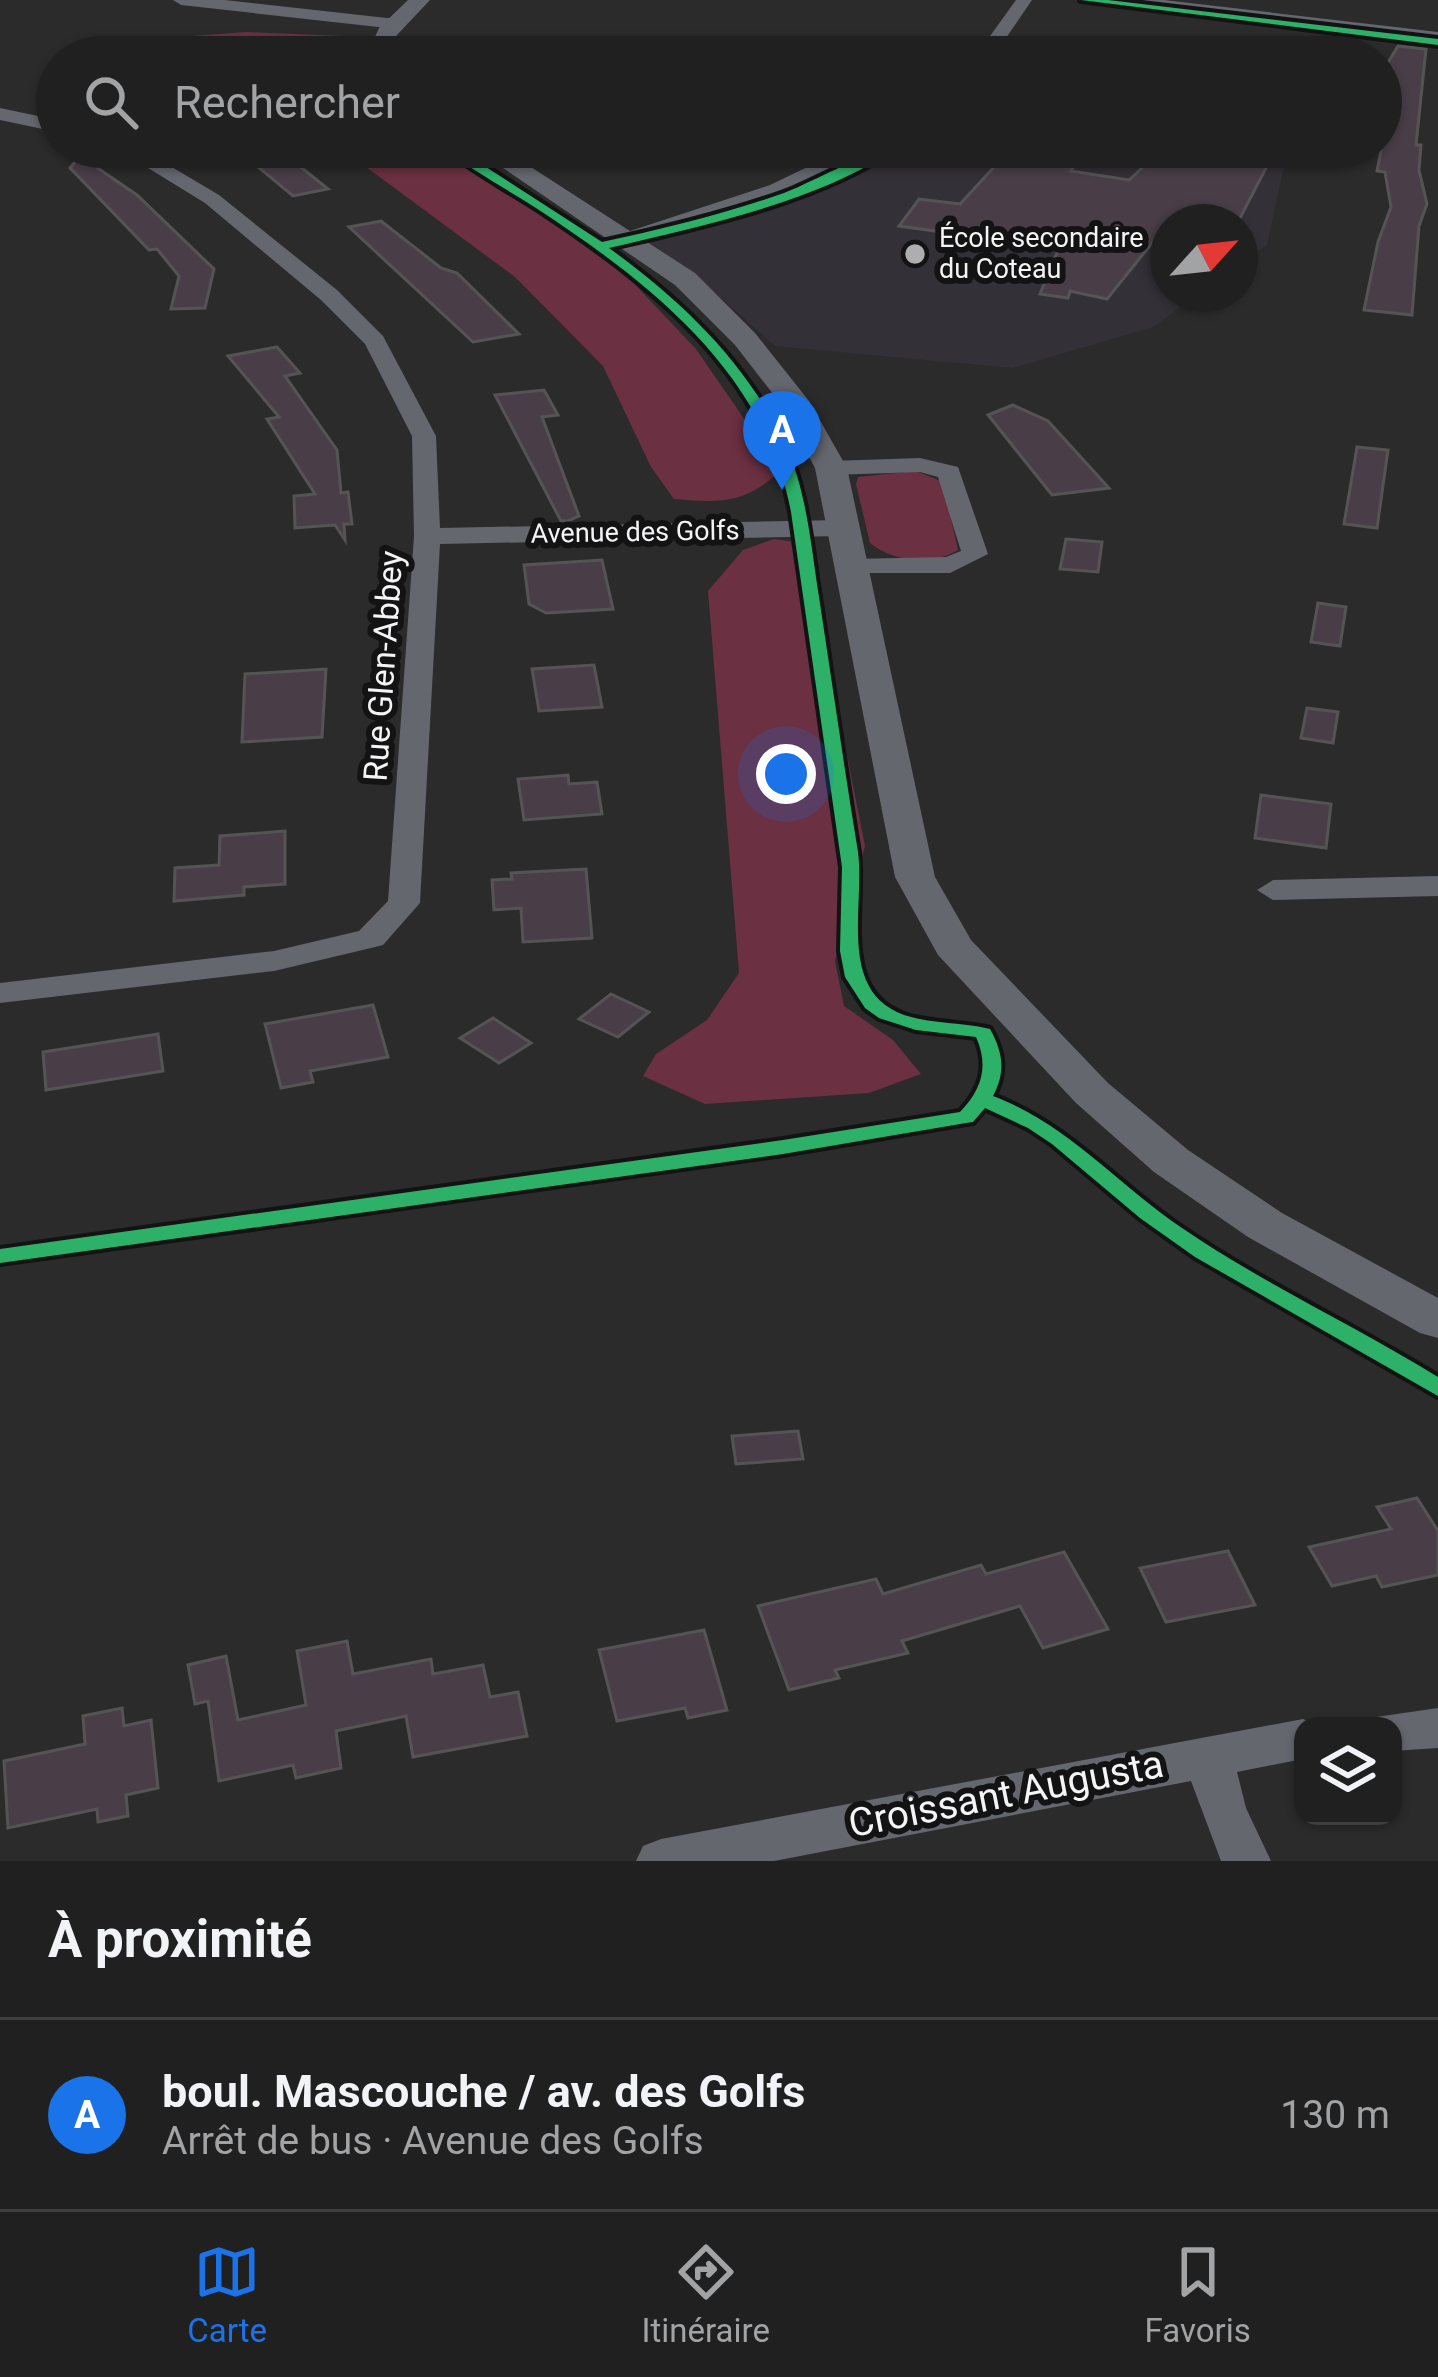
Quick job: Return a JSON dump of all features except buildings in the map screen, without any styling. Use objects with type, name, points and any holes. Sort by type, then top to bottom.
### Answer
[{"type":"street","points":[[181,0],[396,24]]},
{"type":"street","points":[[386,36],[420,0]]},
{"type":"street","points":[[999,36],[1024,0]]},
{"type":"street","points":[[1111,0],[1438,39]]},
{"type":"street","points":[[0,114],[36,122]]},
{"type":"street","name":"Rue Glen-Abbey","points":[[0,993],[274,961],[371,938],[404,903],[427,536],[424,436],[375,341],[329,296],[212,199],[164,168]]},
{"type":"street","points":[[517,168],[685,279],[745,339],[794,401],[831,468],[915,877],[953,946],[1076,1078],[1171,1161],[1265,1226],[1438,1320]]},
{"type":"street","points":[[625,236],[760,196],[829,168]]},
{"type":"street","name":"Avenue des Golfs","points":[[427,536],[847,547],[950,566],[975,554],[949,472],[920,465],[831,468]]},
{"type":"street","points":[[1273,890],[1438,886]]},
{"type":"street","points":[[1402,1730],[1438,1728]]},
{"type":"street","name":"Croissant Augusta","points":[[662,1861],[1294,1740]]},
{"type":"street","name":"Croissant Augusta","points":[[1209,1757],[1222,1808],[1246,1861]]},
{"type":"shaded area","points":[[246,32],[343,36],[192,36]]},
{"type":"shaded area","points":[[367,168],[474,168],[625,274],[696,349],[780,471],[755,490],[732,499],[674,499],[651,467],[603,366],[515,277]]},
{"type":"shaded area","name":"École secondaire du Coteau","points":[[815,168],[1284,168],[1267,245],[1258,251],[1258,204],[1150,204],[1150,312],[1173,312],[1153,327],[1013,368],[775,346],[684,265],[625,236],[706,215]]},
{"type":"shaded area","points":[[916,471],[943,482],[958,550],[948,555],[913,560],[870,543],[858,477]]},
{"type":"shaded area","points":[[774,539],[805,543],[865,846],[835,961],[844,1006],[893,1040],[921,1074],[869,1093],[705,1104],[643,1076],[656,1054],[707,1020],[739,973],[708,591],[743,550]]},
{"type":"cycle path","points":[[1085,0],[1388,36]]},
{"type":"cycle path","points":[[1402,38],[1438,42]]},
{"type":"cycle path","points":[[0,1256],[783,1147],[966,1117],[988,1088],[993,1067],[983,1033],[916,1024],[886,1014],[872,1004],[854,977],[849,951],[851,867],[798,512],[777,441],[749,391],[676,307],[589,238],[481,168]]},
{"type":"cycle path","points":[[601,246],[713,219],[851,168]]},
{"type":"cycle path","points":[[984,1100],[1059,1139],[1202,1252],[1438,1388]]},
{"type":"place","name":"École secondaire du Coteau","points":[[915,254]]},
{"type":"place","name":"boul. Mascouche / av. des Golfs","points":[[782,490]]}]
